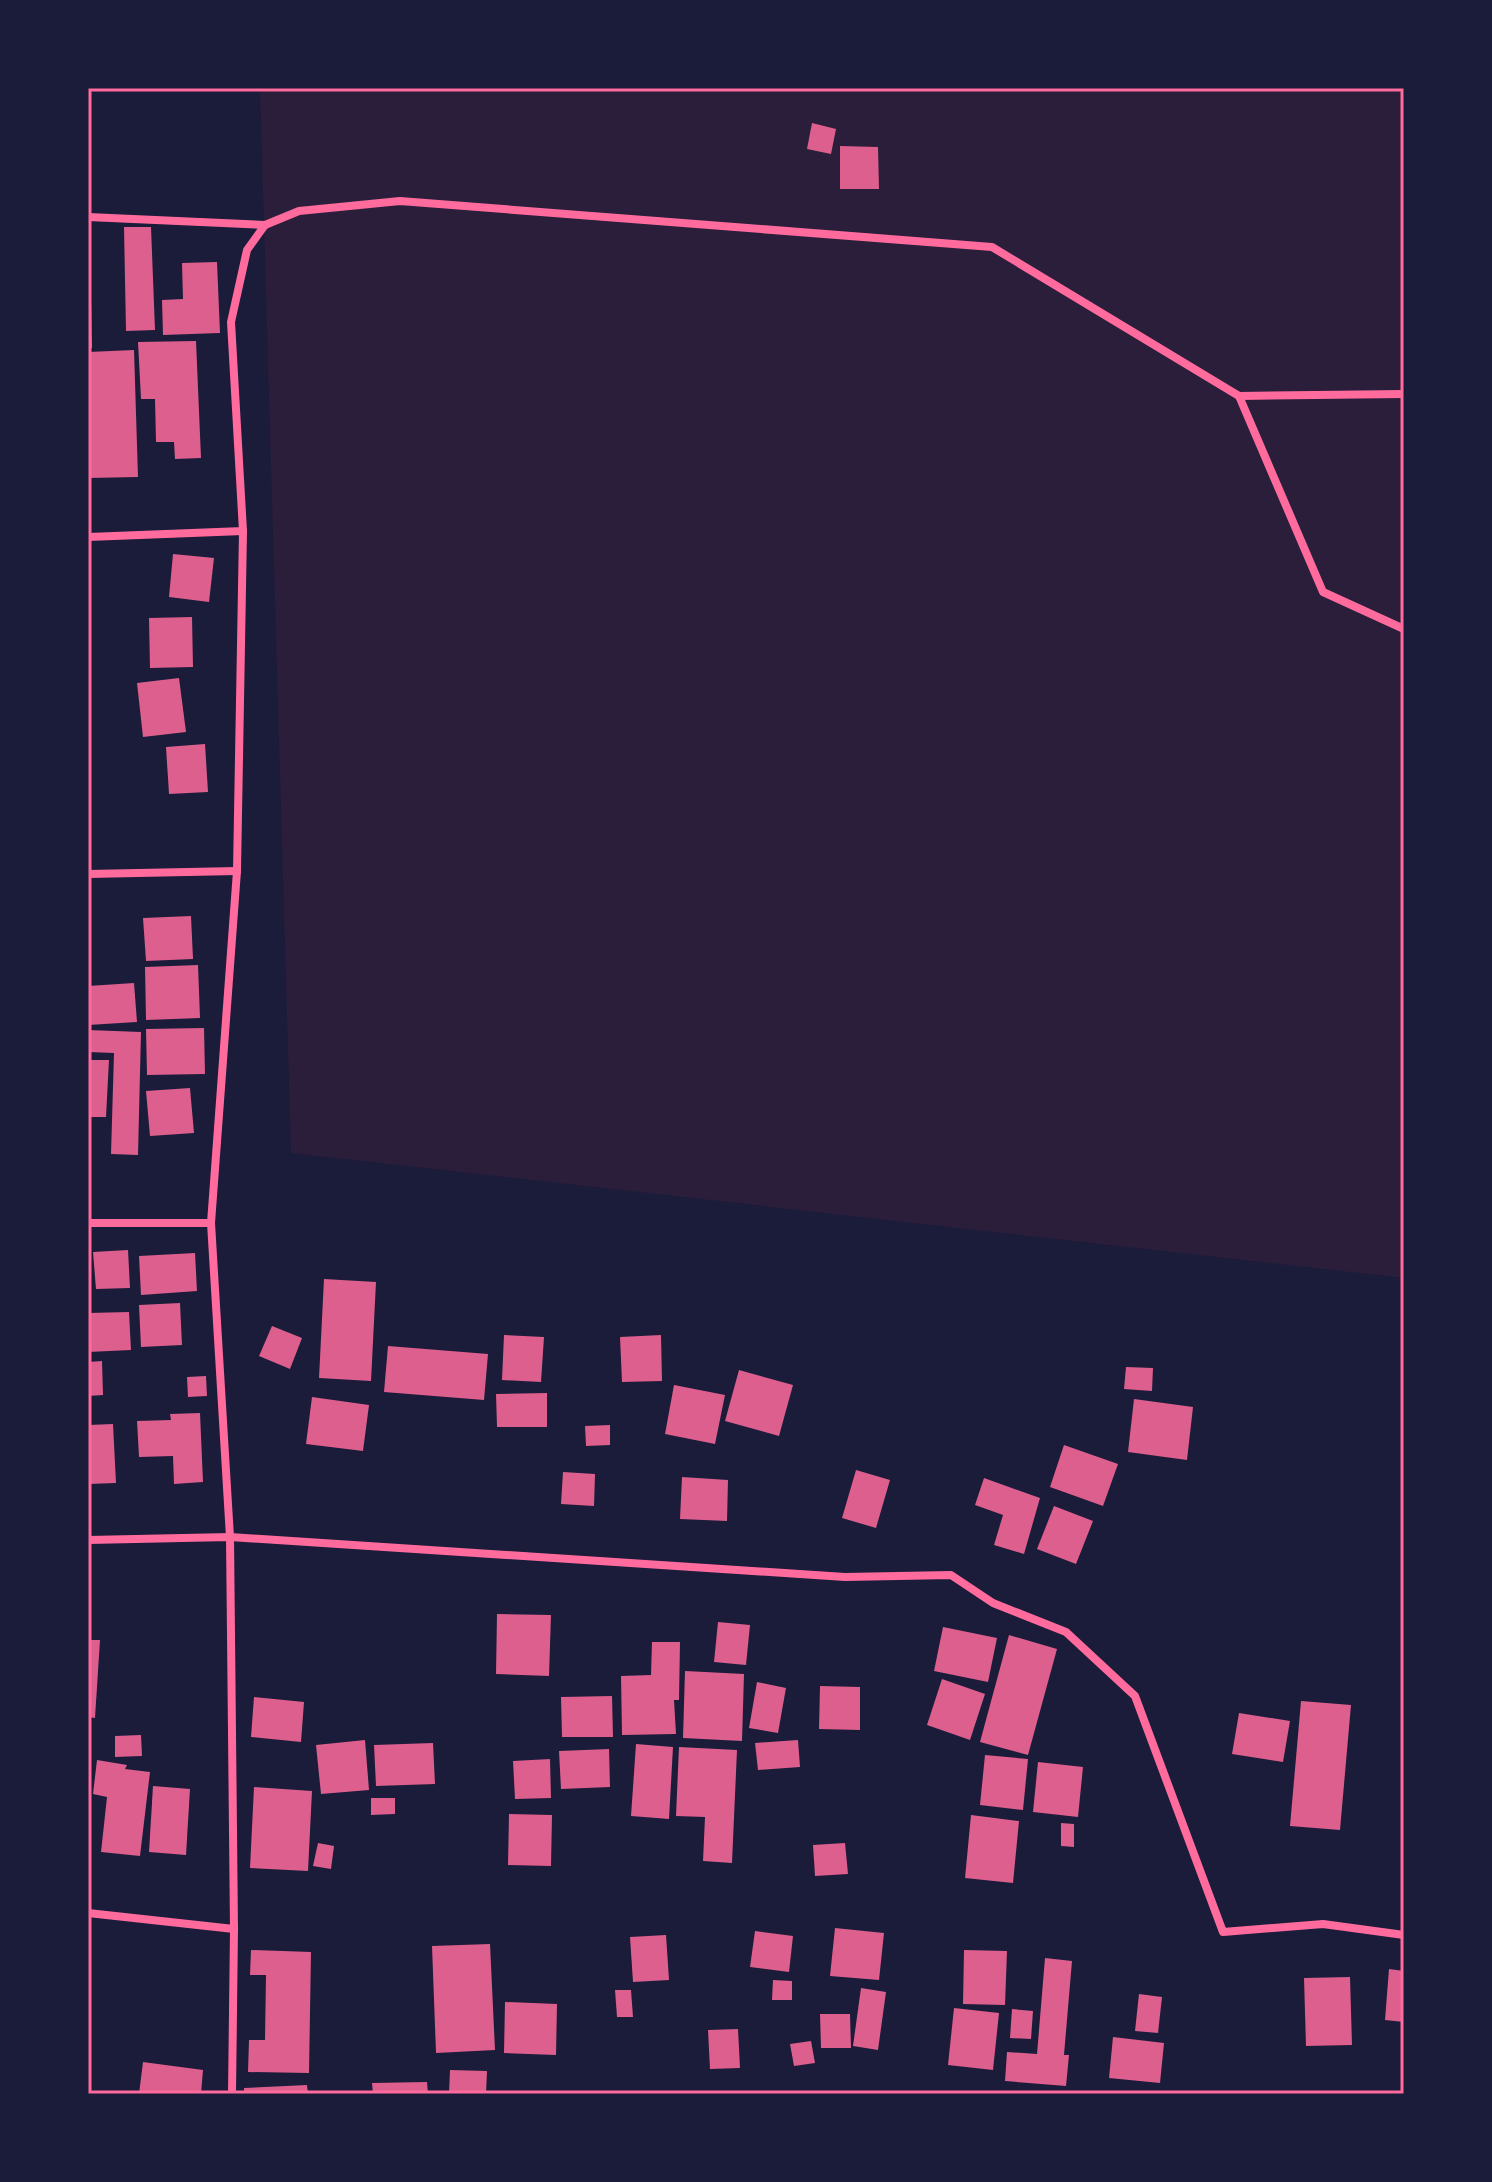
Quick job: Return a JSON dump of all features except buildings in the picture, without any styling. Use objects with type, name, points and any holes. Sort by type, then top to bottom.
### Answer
[{"type":"street","points":[[88,217],[265,225],[299,211],[400,201],[992,247],[1239,396],[1404,394]]},
{"type":"street","points":[[232,2094],[234,1929],[230,1537],[211,1223],[237,871],[243,531],[231,322],[247,250],[265,225]]},
{"type":"street","points":[[1239,396],[1323,592],[1404,629]]},
{"type":"street","points":[[88,537],[243,531]]},
{"type":"street","points":[[88,874],[237,871]]},
{"type":"street","points":[[88,1223],[211,1223]]},
{"type":"street","points":[[88,1540],[230,1537],[845,1577],[951,1575],[993,1603],[1066,1632],[1135,1696],[1223,1932],[1323,1924],[1404,1935]]},
{"type":"street","points":[[88,1913],[234,1929]]},
{"type":"shaded area","points":[[260,88],[1404,88],[1404,1278],[291,1153]]}]
